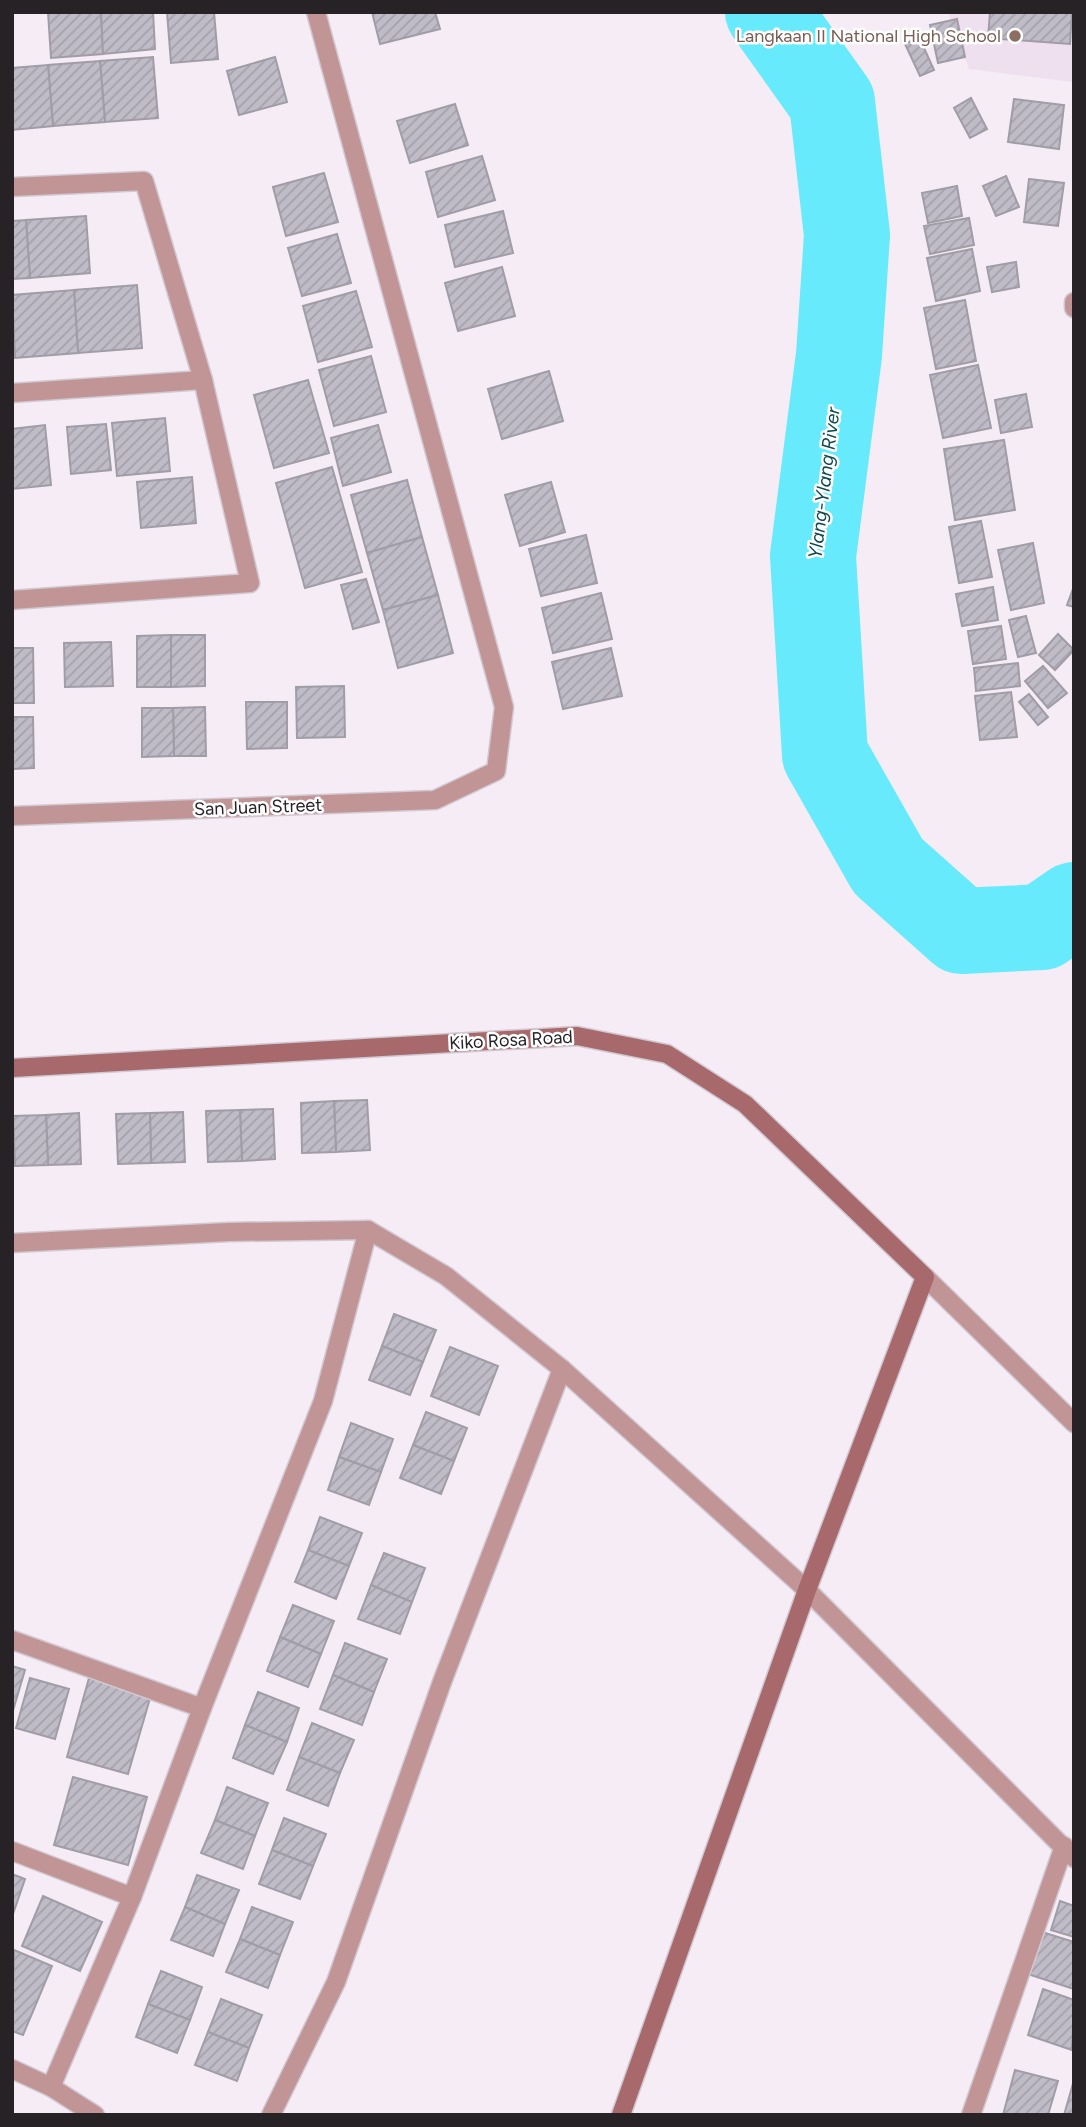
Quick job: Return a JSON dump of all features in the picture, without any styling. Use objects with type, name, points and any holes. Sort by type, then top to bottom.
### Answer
[{"type":"street","name":"San Juan Street","points":[[12,816],[435,800],[496,771],[504,707],[316,12]]},
{"type":"street","points":[[12,187],[144,181],[203,380],[250,583],[12,600]]},
{"type":"street","points":[[1073,308],[1074,302]]},
{"type":"street","points":[[12,393],[203,380]]},
{"type":"street","name":"Kiko Rosa Road","points":[[12,1069],[577,1036],[667,1054],[745,1104],[925,1277]]},
{"type":"street","points":[[12,1243],[229,1232],[368,1230],[446,1276],[562,1369],[807,1590],[1069,1852],[971,2115]]},
{"type":"street","points":[[51,2087],[132,1897],[202,1708],[323,1401],[368,1230]]},
{"type":"street","points":[[621,2115],[807,1590],[925,1277],[1074,1423]]},
{"type":"street","points":[[271,2115],[336,1982],[442,1682],[562,1369]]},
{"type":"street","points":[[12,1640],[202,1708]]},
{"type":"street","points":[[12,1851],[132,1897]]},
{"type":"street","points":[[12,2069],[51,2087],[95,2115]]},
{"type":"shaded area","name":"Langkaan II National High School","points":[[948,12],[1074,12],[1072,82],[969,69]]},
{"type":"building","points":[[48,12],[101,12],[103,54],[51,58]]},
{"type":"building","points":[[101,12],[153,12],[155,49],[103,54]]},
{"type":"building","points":[[167,12],[214,12],[218,59],[171,63]]},
{"type":"building","points":[[372,12],[435,12],[440,29],[380,44]]},
{"type":"building","points":[[990,12],[1072,12],[1070,44],[988,38]]},
{"type":"building","points":[[957,19],[965,57],[938,63],[930,25]]},
{"type":"building","points":[[919,37],[934,70],[920,76],[905,44]]},
{"type":"building","points":[[153,57],[158,118],[105,122],[100,61]]},
{"type":"building","points":[[275,57],[287,102],[239,115],[227,71]]},
{"type":"building","points":[[100,61],[105,122],[53,126],[48,65]]},
{"type":"building","points":[[48,65],[53,126],[12,130],[12,68]]},
{"type":"building","points":[[971,98],[987,129],[970,138],[954,108]]},
{"type":"building","points":[[1014,99],[1064,105],[1059,149],[1008,142]]},
{"type":"building","points":[[455,104],[468,145],[410,163],[397,121]]},
{"type":"building","points":[[482,156],[495,200],[438,217],[426,172]]},
{"type":"building","points":[[324,173],[338,222],[286,236],[273,187]]},
{"type":"building","points":[[1006,176],[1019,207],[996,216],[983,186]]},
{"type":"building","points":[[1029,179],[1064,183],[1058,226],[1024,222]]},
{"type":"building","points":[[957,186],[962,216],[928,223],[922,193]]},
{"type":"building","points":[[503,211],[513,253],[455,267],[445,225]]},
{"type":"building","points":[[86,216],[90,273],[30,278],[26,220]]},
{"type":"building","points":[[969,218],[974,245],[930,254],[924,226]]},
{"type":"building","points":[[26,220],[30,278],[12,279],[12,221]]},
{"type":"building","points":[[337,234],[351,283],[302,296],[288,248]]},
{"type":"building","points":[[972,249],[980,291],[936,301],[927,258]]},
{"type":"building","points":[[1016,262],[1019,287],[992,292],[987,267]]},
{"type":"building","points":[[502,267],[515,316],[458,331],[445,283]]},
{"type":"building","points":[[137,285],[142,348],[78,353],[74,290]]},
{"type":"building","points":[[74,290],[78,353],[15,358],[12,295]]},
{"type":"building","points":[[356,291],[372,347],[318,362],[303,306]]},
{"type":"building","points":[[965,300],[976,361],[936,369],[924,308]]},
{"type":"building","points":[[371,356],[386,412],[334,426],[319,370]]},
{"type":"building","points":[[978,365],[991,428],[943,438],[930,375]]},
{"type":"building","points":[[549,371],[563,421],[502,439],[488,389]]},
{"type":"building","points":[[308,380],[329,453],[274,468],[254,395]]},
{"type":"building","points":[[1026,394],[1032,427],[1001,433],[995,400]]},
{"type":"building","points":[[165,418],[170,471],[117,476],[112,423]]},
{"type":"building","points":[[106,424],[111,470],[71,474],[67,427]]},
{"type":"building","points":[[45,425],[51,485],[12,489],[12,429]]},
{"type":"building","points":[[378,425],[391,472],[343,486],[331,438]]},
{"type":"building","points":[[1004,440],[1015,510],[955,520],[944,449]]},
{"type":"building","points":[[332,467],[362,572],[305,588],[276,483]]},
{"type":"building","points":[[192,477],[196,523],[141,528],[137,482]]},
{"type":"building","points":[[407,480],[422,537],[367,553],[351,495]]},
{"type":"building","points":[[551,482],[565,532],[520,546],[505,495]]},
{"type":"building","points":[[981,521],[992,577],[959,583],[949,527]]},
{"type":"building","points":[[586,535],[597,583],[541,596],[529,549]]},
{"type":"building","points":[[422,537],[438,595],[383,610],[367,553]]},
{"type":"building","points":[[1033,543],[1044,603],[1011,610],[998,550]]},
{"type":"building","points":[[366,579],[379,622],[353,629],[341,585]]},
{"type":"building","points":[[1074,586],[1074,607],[1067,605]]},
{"type":"building","points":[[993,587],[998,620],[962,626],[956,594]]},
{"type":"building","points":[[601,593],[612,639],[553,653],[542,608]]},
{"type":"building","points":[[438,595],[453,653],[398,668],[383,610]]},
{"type":"building","points":[[1026,616],[1036,653],[1018,657],[1009,620]]},
{"type":"building","points":[[1001,626],[1006,659],[973,664],[968,631]]},
{"type":"building","points":[[1058,634],[1074,650],[1055,670],[1039,655]]},
{"type":"building","points":[[171,635],[205,635],[205,686],[171,687]]},
{"type":"building","points":[[171,635],[171,687],[137,687],[137,636]]},
{"type":"building","points":[[111,642],[113,686],[65,687],[64,643]]},
{"type":"building","points":[[12,648],[33,648],[34,703],[12,703]]},
{"type":"building","points":[[611,648],[622,696],[563,709],[552,662]]},
{"type":"building","points":[[1018,663],[1020,686],[976,691],[974,668]]},
{"type":"building","points":[[1043,666],[1067,693],[1048,708],[1025,681]]},
{"type":"building","points":[[344,686],[345,737],[297,738],[296,687]]},
{"type":"building","points":[[1011,692],[1017,737],[980,740],[975,696]]},
{"type":"building","points":[[1029,694],[1048,717],[1038,725],[1019,702]]},
{"type":"building","points":[[246,702],[287,702],[287,748],[247,749]]},
{"type":"building","points":[[205,707],[206,756],[174,756],[173,708]]},
{"type":"building","points":[[142,708],[173,708],[174,756],[142,757]]},
{"type":"building","points":[[12,717],[33,717],[34,768],[12,769]]},
{"type":"building","points":[[367,1100],[370,1150],[336,1152],[334,1101]]},
{"type":"building","points":[[334,1101],[336,1152],[302,1153],[301,1103]]},
{"type":"building","points":[[273,1109],[275,1159],[242,1161],[240,1110]]},
{"type":"building","points":[[240,1110],[242,1161],[208,1162],[206,1111]]},
{"type":"building","points":[[183,1112],[185,1162],[151,1163],[150,1113]]},
{"type":"building","points":[[79,1113],[81,1164],[48,1165],[46,1115]]},
{"type":"building","points":[[150,1113],[151,1163],[118,1164],[116,1114]]},
{"type":"building","points":[[46,1115],[48,1165],[15,1166],[13,1116]]},
{"type":"building","points":[[394,1314],[436,1330],[423,1362],[382,1346]]},
{"type":"building","points":[[382,1346],[423,1362],[410,1395],[369,1380]]},
{"type":"building","points":[[450,1347],[498,1366],[479,1415],[431,1396]]},
{"type":"building","points":[[426,1412],[467,1428],[454,1461],[413,1445]]},
{"type":"building","points":[[351,1423],[393,1439],[381,1472],[339,1457]]},
{"type":"building","points":[[413,1445],[454,1461],[441,1494],[400,1478]]},
{"type":"building","points":[[339,1457],[381,1472],[369,1505],[328,1490]]},
{"type":"building","points":[[320,1517],[362,1533],[349,1566],[308,1550]]},
{"type":"building","points":[[308,1550],[349,1566],[336,1599],[295,1582]]},
{"type":"building","points":[[384,1553],[425,1568],[412,1602],[371,1585]]},
{"type":"building","points":[[371,1585],[412,1602],[400,1634],[358,1619]]},
{"type":"building","points":[[293,1605],[334,1621],[321,1654],[280,1637]]},
{"type":"building","points":[[280,1637],[321,1654],[308,1687],[267,1671]]},
{"type":"building","points":[[345,1643],[387,1659],[374,1692],[333,1675]]},
{"type":"building","points":[[12,1666],[25,1670],[12,1714]]},
{"type":"building","points":[[333,1675],[374,1692],[362,1725],[320,1709]]},
{"type":"building","points":[[30,1678],[69,1689],[55,1739],[16,1728]]},
{"type":"building","points":[[89,1678],[151,1695],[128,1774],[67,1757]]},
{"type":"building","points":[[258,1692],[299,1708],[287,1742],[245,1725]]},
{"type":"building","points":[[312,1723],[354,1740],[340,1773],[299,1757]]},
{"type":"building","points":[[245,1725],[287,1742],[273,1774],[233,1758]]},
{"type":"building","points":[[299,1757],[340,1773],[328,1806],[287,1790]]},
{"type":"building","points":[[73,1777],[147,1797],[128,1865],[54,1845]]},
{"type":"building","points":[[227,1787],[268,1803],[255,1836],[215,1820]]},
{"type":"building","points":[[284,1818],[326,1834],[313,1866],[272,1850]]},
{"type":"building","points":[[215,1820],[255,1836],[243,1869],[201,1853]]},
{"type":"building","points":[[272,1850],[313,1866],[300,1899],[259,1884]]},
{"type":"building","points":[[12,1874],[25,1879],[12,1917]]},
{"type":"building","points":[[197,1875],[239,1890],[225,1924],[185,1907]]},
{"type":"building","points":[[43,1896],[102,1922],[80,1971],[22,1946]]},
{"type":"building","points":[[1060,1901],[1074,1906],[1074,1937],[1051,1930]]},
{"type":"building","points":[[185,1907],[225,1924],[213,1956],[171,1940]]},
{"type":"building","points":[[252,1907],[293,1922],[280,1955],[240,1939]]},
{"type":"building","points":[[1042,1932],[1074,1942],[1074,1989],[1028,1974]]},
{"type":"building","points":[[240,1939],[280,1955],[268,1988],[226,1972]]},
{"type":"building","points":[[14,1950],[52,1966],[23,2035],[12,2031]]},
{"type":"building","points":[[161,1971],[202,1987],[190,2020],[148,2004]]},
{"type":"building","points":[[1043,1989],[1074,2000],[1072,2050],[1028,2035]]},
{"type":"building","points":[[221,1999],[262,2015],[249,2048],[208,2032]]},
{"type":"building","points":[[148,2004],[190,2020],[177,2053],[136,2037]]},
{"type":"building","points":[[208,2032],[249,2048],[237,2081],[195,2065]]},
{"type":"building","points":[[1015,2070],[1058,2081],[1048,2115],[1003,2115]]},
{"type":"building","points":[[1074,2080],[1074,2115],[1064,2115]]},
{"type":"waterway","name":"Ylang-Ylang River","points":[[768,12],[832,102],[847,235],[839,355],[813,556],[825,755],[888,866],[961,931],[1042,927],[1074,905]]},
{"type":"place","name":"Langkaan II National High School","points":[[1015,36]]}]
